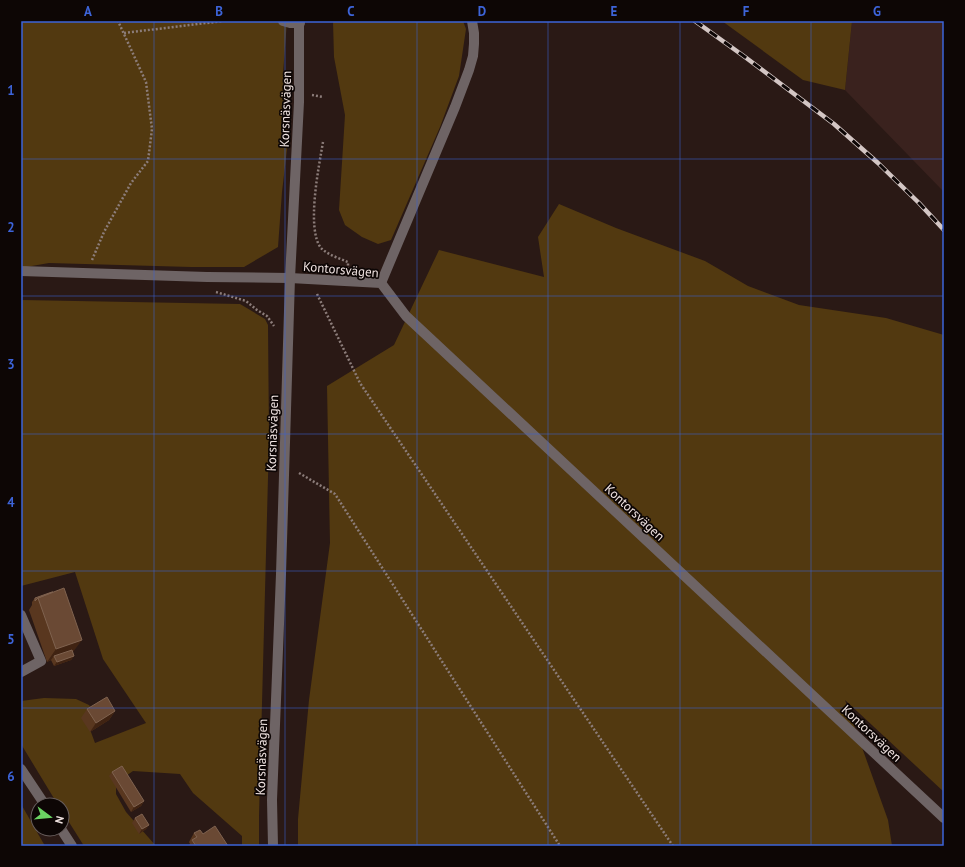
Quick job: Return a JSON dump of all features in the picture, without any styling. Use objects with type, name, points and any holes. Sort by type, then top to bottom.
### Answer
[{"type":"street","points":[[283,21],[290,23],[299,22]]},
{"type":"street","points":[[381,283],[469,70],[473,56],[474,44],[472,21]]},
{"type":"street","name":"Korsnäsvägen","points":[[273,846],[272,800],[290,278],[299,102],[299,22]]},
{"type":"street","name":"Kontorsvägen","points":[[21,270],[208,277],[290,278],[381,283],[406,316],[944,818]]},
{"type":"street","points":[[21,615],[41,661],[21,672]]},
{"type":"street","points":[[21,770],[40,797]]},
{"type":"street","points":[[66,837],[72,846]]},
{"type":"path","points":[[86,273],[104,232],[131,183],[148,161],[152,129],[146,82],[118,21]]},
{"type":"path","points":[[124,33],[223,21]]},
{"type":"path","points":[[323,142],[315,198],[314,229],[321,248],[330,255],[348,262],[347,281]]},
{"type":"path","points":[[208,277],[208,290],[246,301],[256,310],[267,316],[275,326],[276,332]]},
{"type":"path","points":[[310,279],[360,383],[673,846]]},
{"type":"path","points":[[284,465],[335,494],[560,846]]},
{"type":"shaded area","points":[[21,21],[287,21],[283,74],[290,124],[282,192],[278,247],[244,267],[49,263],[26,267],[21,266]]},
{"type":"shaded area","points":[[333,21],[463,21],[466,29],[459,76],[440,127],[391,240],[378,244],[362,237],[345,225],[339,210],[345,115],[334,57]]},
{"type":"shaded area","points":[[722,21],[852,21],[845,90],[803,80]]},
{"type":"shaded area","points":[[852,21],[944,21],[944,192],[845,90]]},
{"type":"shaded area","points":[[559,204],[616,228],[705,261],[748,286],[799,305],[886,318],[944,335],[944,792],[845,700],[888,820],[892,846],[298,846],[298,819],[309,700],[330,543],[327,386],[394,345],[439,250],[544,277],[538,237]]},
{"type":"shaded area","points":[[21,300],[240,304],[265,319],[268,325],[269,439],[259,846],[242,846],[242,836],[193,793],[180,774],[133,771],[116,783],[116,794],[126,812],[156,846],[84,846],[70,824],[70,797],[53,797],[21,744],[21,701],[44,698],[76,699],[89,705],[97,717],[88,724],[95,743],[146,723],[103,659],[75,572],[21,586]]},
{"type":"shaded area","points":[[21,804],[30,820],[30,837],[40,837],[45,846],[21,846]]},
{"type":"building","points":[[64,588],[82,640],[56,649],[38,598]]},
{"type":"building","points":[[52,592],[38,598],[35,601],[35,598]]},
{"type":"building","points":[[72,650],[74,656],[57,662],[54,656]]},
{"type":"building","points":[[107,697],[115,711],[96,723],[87,709]]},
{"type":"building","points":[[122,766],[144,801],[134,807],[112,772]]},
{"type":"building","points":[[142,814],[149,825],[142,829],[135,818]]},
{"type":"building","points":[[215,826],[228,846],[196,846],[192,840],[197,837],[194,833],[200,830],[203,834]]},
{"type":"railway","points":[[695,21],[834,124],[878,163],[944,230]]}]
